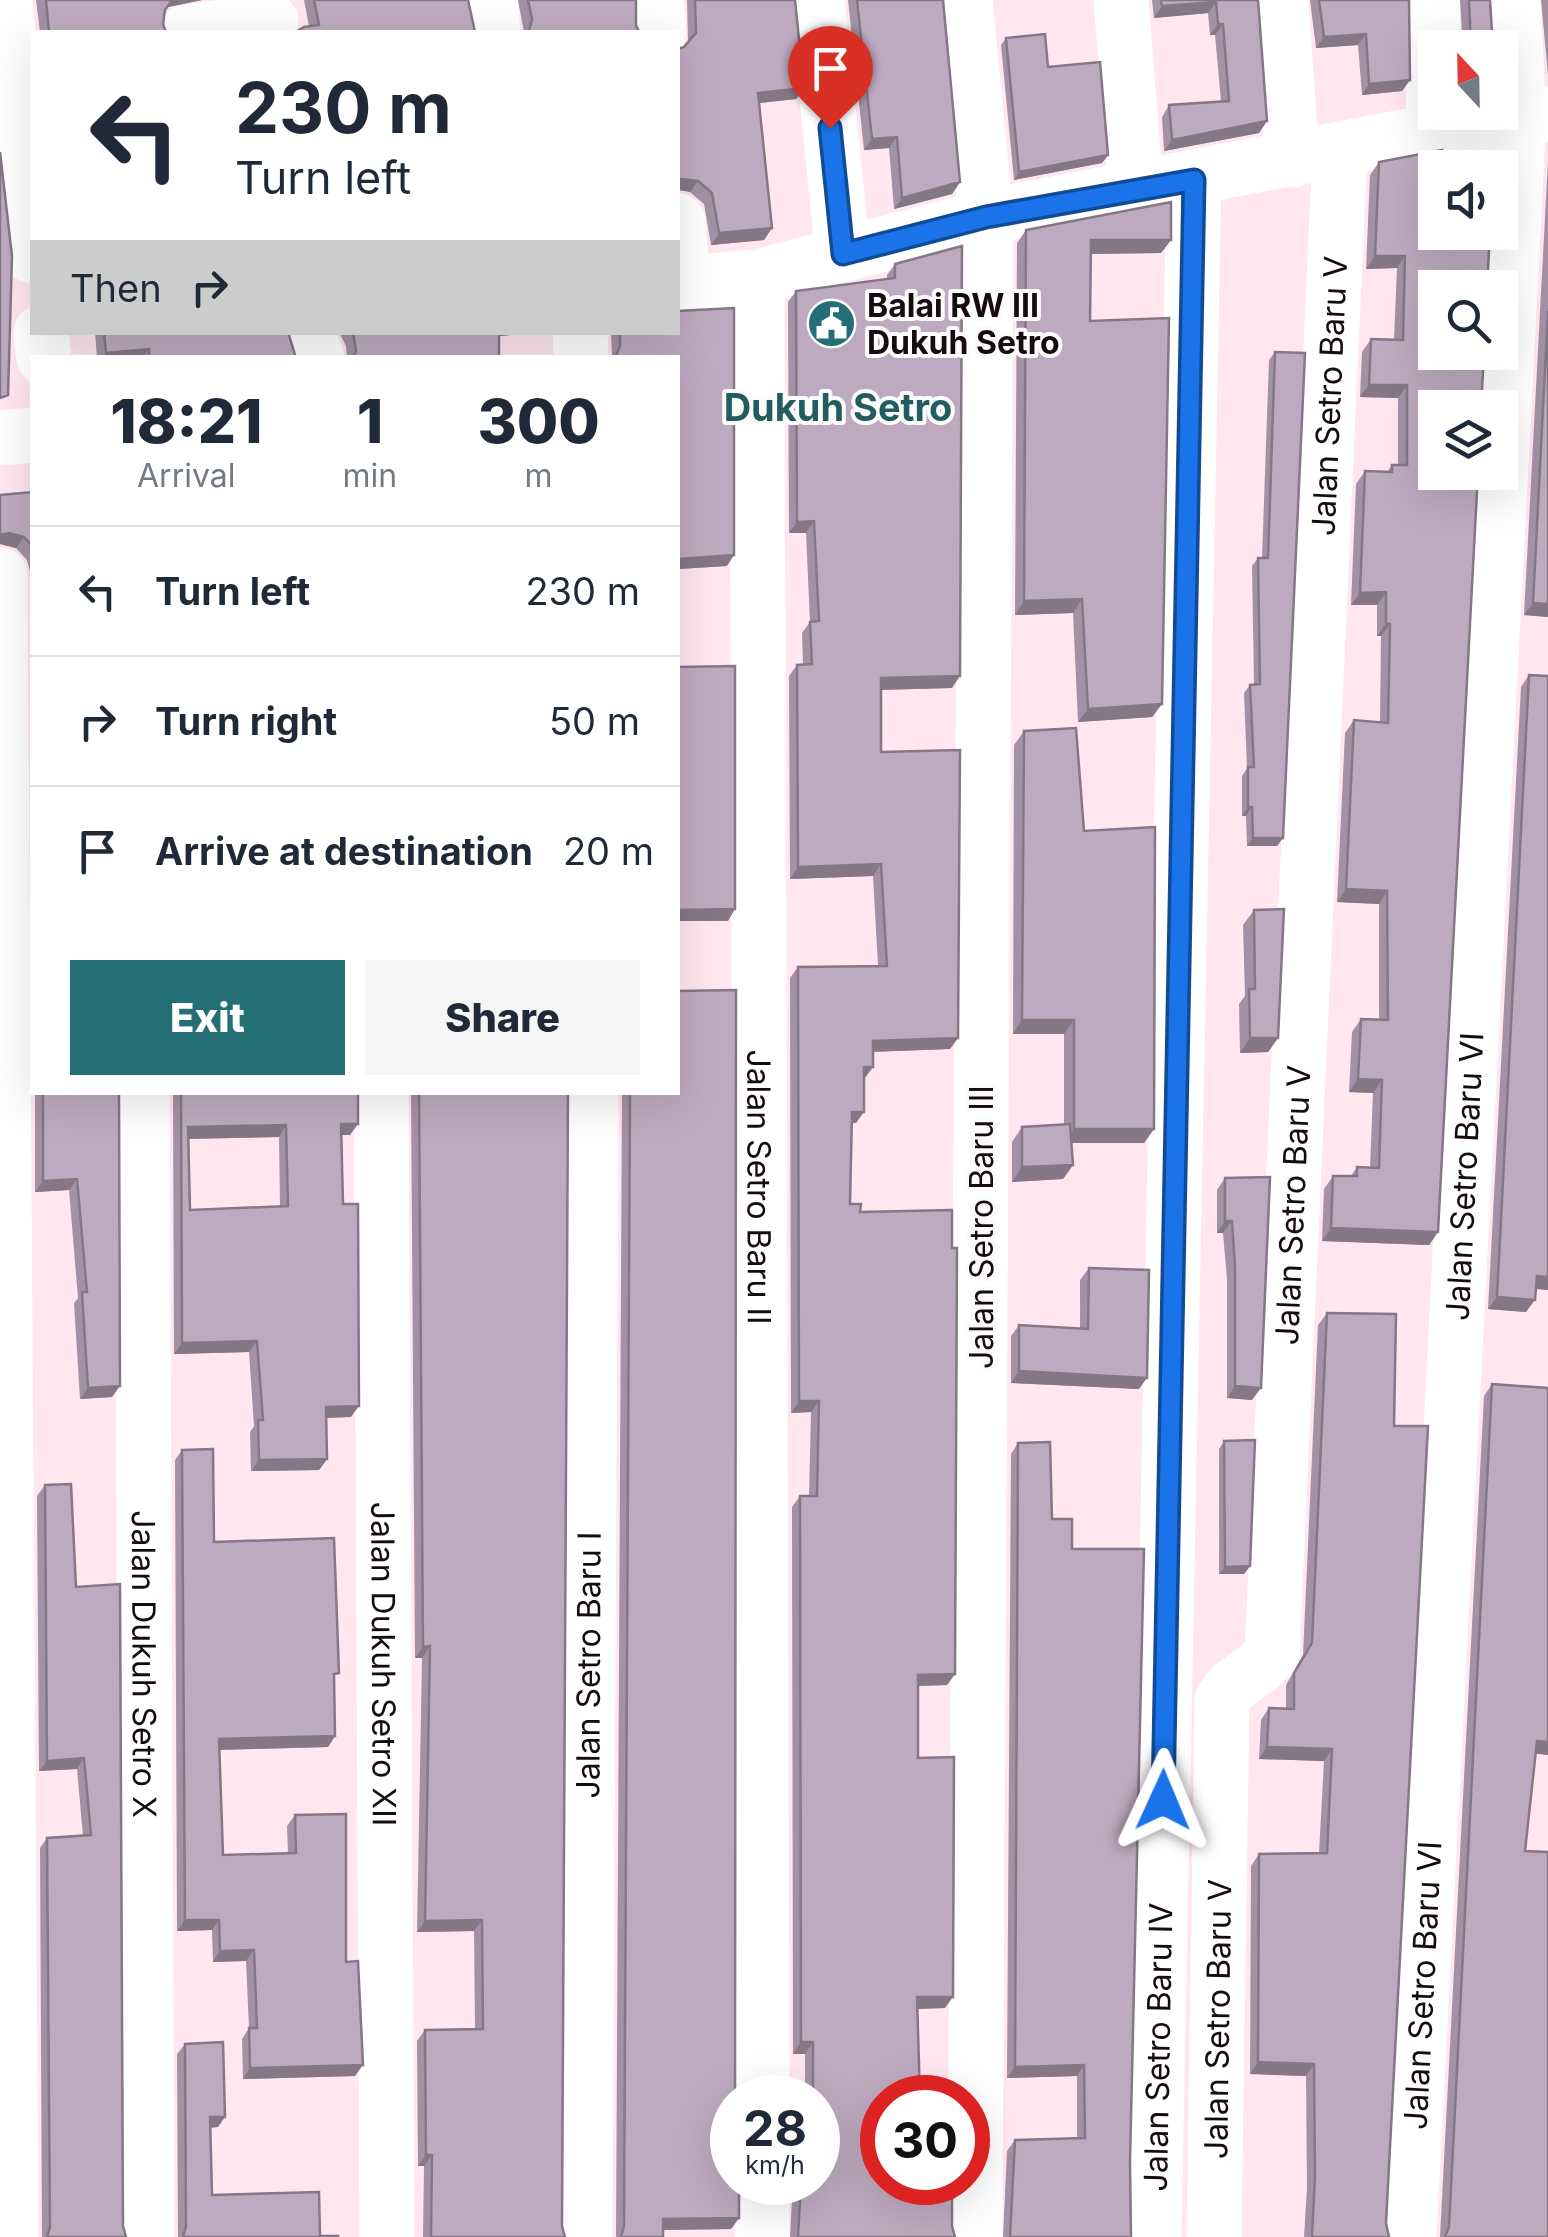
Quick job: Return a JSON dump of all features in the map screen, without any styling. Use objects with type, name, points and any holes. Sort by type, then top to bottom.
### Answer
[{"type":"street","points":[[490,0],[493,30]]},
{"type":"street","points":[[656,0],[659,30]]},
{"type":"street","points":[[818,0],[843,254]]},
{"type":"street","name":"Jalan Setro Baru III","points":[[965,0],[986,217],[975,2237]]},
{"type":"street","points":[[1121,0],[1136,190]]},
{"type":"street","name":"Jalan Setro Baru V","points":[[1214,2237],[1222,1700],[1230,1686],[1259,1671],[1272,1654],[1316,155],[1281,0]]},
{"type":"street","points":[[1432,0],[1434,131]]},
{"type":"street","name":"Jalan Setro Baru VI","points":[[1408,2237],[1533,116],[1513,0]]},
{"type":"street","points":[[198,30],[271,18]]},
{"type":"street","points":[[12,37],[30,234]]},
{"type":"street","points":[[680,284],[757,277],[986,217],[1434,131],[1533,116]]},
{"type":"street","name":"Jalan Setro Baru IV","points":[[1154,2237],[1194,180]]},
{"type":"street","name":"Jalan Setro Baru II","points":[[757,277],[762,2075]]},
{"type":"street","points":[[0,438],[30,435]]},
{"type":"street","points":[[0,575],[11,2237]]},
{"type":"street","name":"Jalan Dukuh Setro X","points":[[142,1095],[147,2237]]},
{"type":"street","name":"Jalan Dukuh Setro XII","points":[[380,1095],[387,2237]]},
{"type":"street","name":"Jalan Setro Baru I","points":[[585,2237],[591,1095]]},
{"type":"street","points":[[762,2205],[762,2237]]},
{"type":"building","points":[[46,0],[172,0],[165,10],[165,30],[49,30]]},
{"type":"building","points":[[314,0],[468,0],[475,30],[299,30],[319,25]]},
{"type":"building","points":[[528,0],[636,0],[638,30],[529,30],[532,19]]},
{"type":"building","points":[[695,0],[795,0],[804,88],[758,93],[772,228],[719,233],[712,193],[698,181],[680,180],[680,48],[696,33]]},
{"type":"building","points":[[857,0],[943,0],[960,182],[902,198],[897,137],[872,139]]},
{"type":"building","points":[[1161,0],[1258,0],[1267,121],[1172,140],[1169,105],[1229,101],[1223,24],[1218,24],[1216,2],[1162,6]]},
{"type":"building","points":[[1319,0],[1409,0],[1410,80],[1369,84],[1366,34],[1324,37]]},
{"type":"building","points":[[1469,0],[1490,0],[1492,30],[1470,30]]},
{"type":"building","points":[[1045,34],[1048,67],[1100,62],[1108,155],[1019,172],[1006,38]]},
{"type":"building","points":[[0,152],[12,256],[8,395],[0,398]]},
{"type":"building","points":[[1418,155],[1418,250],[1489,250],[1488,270],[1418,270],[1418,370],[1483,370],[1482,390],[1418,390],[1418,490],[1477,490],[1438,1232],[1331,1228],[1333,1176],[1357,1176],[1357,1167],[1379,1168],[1382,1080],[1358,1079],[1361,1019],[1388,1020],[1387,891],[1346,889],[1354,720],[1388,723],[1390,624],[1386,623],[1386,592],[1360,593],[1365,471],[1392,472],[1392,465],[1407,465],[1407,385],[1369,385],[1371,339],[1403,340],[1405,256],[1375,256],[1379,162]]},
{"type":"building","points":[[1171,202],[1171,240],[1091,240],[1090,321],[1169,318],[1162,704],[1088,709],[1082,599],[1024,601],[1026,230]]},
{"type":"building","points":[[962,246],[960,676],[881,678],[881,752],[960,750],[958,1038],[873,1041],[873,1067],[864,1067],[864,1112],[852,1112],[850,1204],[861,1204],[860,1212],[952,1210],[952,1248],[957,1248],[955,1674],[918,1675],[918,1758],[954,1757],[953,1997],[917,1997],[919,2075],[860,2075],[860,2205],[952,2205],[955,2237],[798,2237],[800,2205],[840,2205],[840,2075],[813,2075],[813,2042],[801,2042],[800,1496],[817,1496],[819,1401],[799,1401],[798,967],[887,966],[881,864],[798,867],[797,665],[812,664],[810,622],[819,621],[814,521],[797,522],[796,291],[895,278],[895,264]]},
{"type":"building","points":[[734,308],[734,555],[680,559],[680,355],[616,355],[620,335],[680,335],[680,311]]},
{"type":"building","points":[[1548,311],[1548,604],[1533,603]]},
{"type":"building","points":[[104,335],[289,335],[295,355],[149,355],[149,349],[106,353]]},
{"type":"building","points":[[353,335],[499,335],[499,355],[354,355]]},
{"type":"building","points":[[1275,352],[1305,353],[1283,838],[1253,838],[1252,807],[1248,807],[1248,767],[1254,767],[1250,685],[1260,684],[1258,558],[1268,558]]},
{"type":"building","points":[[30,492],[30,544],[24,537],[0,535],[0,495]]},
{"type":"building","points":[[735,666],[735,909],[680,910],[680,667]]},
{"type":"building","points":[[1529,675],[1548,676],[1548,1277],[1537,1276],[1535,1300],[1497,1297]]},
{"type":"building","points":[[1076,728],[1084,831],[1155,827],[1154,1129],[1074,1129],[1074,1020],[1022,1020],[1024,731]]},
{"type":"building","points":[[1284,909],[1278,1038],[1250,1038],[1249,989],[1255,989],[1254,910]]},
{"type":"building","points":[[736,990],[735,2075],[710,2075],[710,2205],[739,2205],[739,2218],[663,2219],[663,2237],[621,2237],[630,1095],[680,1095],[680,991]]},
{"type":"building","points":[[43,1095],[119,1095],[120,1386],[88,1388],[82,1292],[87,1292],[77,1179],[43,1181]]},
{"type":"building","points":[[181,1095],[358,1095],[358,1124],[341,1124],[343,1204],[358,1204],[359,1406],[326,1407],[327,1459],[259,1460],[258,1420],[263,1420],[257,1341],[182,1343]],"holes":[[[286,1125],[288,1206],[190,1210],[188,1127]]]},
{"type":"building","points":[[419,1095],[568,1095],[562,2226],[565,2237],[431,2237],[432,2155],[426,2155],[425,2030],[483,2029],[482,1920],[425,1921],[430,1646],[423,1647]]},
{"type":"building","points":[[1070,1124],[1073,1165],[1022,1167],[1022,1127]]},
{"type":"building","points":[[1270,1177],[1261,1388],[1235,1386],[1235,1267],[1232,1221],[1225,1221],[1225,1178]]},
{"type":"building","points":[[1089,1268],[1149,1270],[1147,1378],[1019,1371],[1019,1325],[1088,1329]]},
{"type":"building","points":[[1327,1313],[1396,1314],[1394,1426],[1428,1426],[1386,2223],[1389,2237],[1312,2237],[1314,2064],[1258,2062],[1259,1854],[1327,1853],[1332,1749],[1267,1747],[1269,1708],[1294,1709],[1294,1673],[1312,1643]]},
{"type":"building","points":[[1492,1384],[1548,1388],[1548,1742],[1537,1741],[1525,1851],[1548,1852],[1548,2237],[1445,2237],[1449,2227]]},
{"type":"building","points":[[1255,1440],[1250,1566],[1225,1567],[1224,1441]]},
{"type":"building","points":[[1050,1442],[1052,1519],[1072,1519],[1072,1549],[1144,1549],[1131,2237],[1010,2237],[1015,2140],[1085,2138],[1084,2065],[1015,2067],[1018,1443]]},
{"type":"building","points":[[213,1449],[214,1542],[334,1538],[339,1673],[334,1674],[335,1736],[219,1739],[223,1855],[296,1853],[295,1815],[346,1814],[346,1962],[358,1961],[363,2065],[250,2068],[249,2028],[257,2028],[254,1950],[220,1951],[219,1920],[185,1920],[182,1450]]},
{"type":"building","points":[[71,1484],[76,1587],[120,1584],[126,2237],[47,2237],[47,1838],[91,1835],[84,1758],[47,1761],[45,1485]]},
{"type":"building","points":[[223,2042],[225,2117],[210,2117],[212,2195],[319,2192],[320,2236],[338,2237],[183,2237],[185,2044]]},
{"type":"place","name":"Balai RW III Dukuh Setro","points":[[832,323]]},
{"type":"district","name":"Dukuh Setro","points":[[838,407]]},
{"type":"route","points":[[830,128],[843,254],[986,217],[1194,180],[1163,1800]]}]
